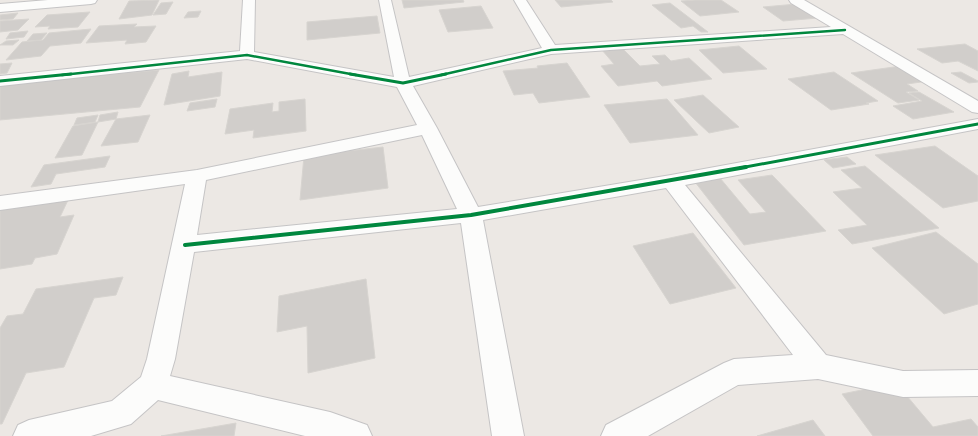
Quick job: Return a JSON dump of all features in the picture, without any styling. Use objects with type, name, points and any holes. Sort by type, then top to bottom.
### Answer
[{"type":"street","points":[[14,7],[28,0]]},
{"type":"street","points":[[0,8],[91,0]]},
{"type":"street","points":[[247,55],[249,0]]},
{"type":"street","points":[[385,0],[403,83],[428,128],[471,215],[508,436]]},
{"type":"street","points":[[520,0],[551,50]]},
{"type":"street","points":[[795,0],[978,108]]},
{"type":"street","points":[[0,81],[247,55],[403,83],[551,50],[845,30]]},
{"type":"street","points":[[184,245],[471,215],[671,181],[978,124]]},
{"type":"street","points":[[0,203],[197,176],[428,128]]},
{"type":"street","points":[[29,436],[120,414],[153,385],[161,359],[197,176]]},
{"type":"street","points":[[671,181],[818,366]]},
{"type":"street","points":[[617,436],[734,372],[818,366],[904,384],[978,382]]},
{"type":"street","points":[[153,385],[330,427],[356,436]]},
{"type":"building","points":[[159,0],[152,15],[119,19],[129,1]]},
{"type":"building","points":[[402,0],[463,0],[464,2],[404,8]]},
{"type":"building","points":[[555,0],[611,0],[613,2],[561,7]]},
{"type":"building","points":[[721,0],[739,12],[700,16],[681,1]]},
{"type":"building","points":[[173,2],[166,14],[153,15],[161,3]]},
{"type":"building","points":[[670,3],[708,32],[701,32],[693,26],[681,28],[652,5]]},
{"type":"building","points":[[797,4],[818,18],[783,21],[763,7]]},
{"type":"building","points":[[481,6],[493,28],[448,32],[439,10]]},
{"type":"building","points":[[201,11],[198,17],[184,18],[188,12]]},
{"type":"building","points":[[90,12],[78,27],[48,29],[50,26],[35,27],[47,15]]},
{"type":"building","points":[[18,13],[13,19],[0,20],[0,15]]},
{"type":"building","points":[[377,16],[380,33],[307,40],[307,22]]},
{"type":"building","points":[[29,19],[18,30],[0,32],[0,21]]},
{"type":"building","points":[[137,24],[134,27],[156,26],[146,42],[125,44],[127,40],[86,43],[99,26]]},
{"type":"building","points":[[91,29],[81,43],[50,46],[41,56],[6,60],[22,42],[43,40],[49,33]]},
{"type":"building","points":[[28,31],[24,37],[6,39],[10,33]]},
{"type":"building","points":[[47,33],[41,40],[27,41],[33,34]]},
{"type":"building","points":[[19,40],[13,45],[0,45],[6,41]]},
{"type":"building","points":[[965,44],[978,51],[978,71],[958,61],[942,63],[917,49]]},
{"type":"building","points":[[739,46],[767,69],[723,73],[699,50]]},
{"type":"building","points":[[622,48],[640,66],[660,64],[652,56],[665,55],[671,61],[689,58],[712,79],[662,86],[657,81],[618,86],[601,66],[614,64],[602,50]]},
{"type":"building","points":[[12,63],[7,73],[0,74],[0,64]]},
{"type":"building","points":[[567,63],[590,97],[539,103],[533,93],[514,95],[503,71],[538,68],[537,66]]},
{"type":"building","points":[[901,66],[928,81],[907,84],[918,91],[906,92],[919,100],[898,103],[851,73]]},
{"type":"building","points":[[159,70],[140,107],[0,120],[0,84]]},
{"type":"building","points":[[189,71],[188,77],[222,72],[220,96],[164,105],[172,74]]},
{"type":"building","points":[[834,72],[878,101],[866,103],[869,104],[831,110],[788,79]]},
{"type":"building","points":[[961,72],[978,82],[969,83],[951,73]]},
{"type":"building","points":[[919,92],[954,112],[913,119],[893,106],[922,101],[909,93]]},
{"type":"building","points":[[703,95],[739,127],[709,133],[674,100]]},
{"type":"building","points":[[217,99],[215,107],[187,111],[190,103]]},
{"type":"building","points":[[305,99],[306,131],[253,138],[254,130],[225,134],[230,109],[273,103],[272,112],[279,111],[279,102]]},
{"type":"building","points":[[667,99],[698,135],[630,143],[604,105]]},
{"type":"building","points":[[118,112],[116,119],[98,122],[100,115]]},
{"type":"building","points":[[98,115],[95,122],[74,125],[77,118]]},
{"type":"building","points":[[150,115],[138,142],[101,146],[116,119]]},
{"type":"building","points":[[98,122],[82,155],[55,158],[73,126]]},
{"type":"building","points":[[935,146],[978,176],[978,201],[943,208],[875,155]]},
{"type":"building","points":[[383,147],[388,188],[300,200],[304,156]]},
{"type":"building","points":[[110,156],[105,167],[56,174],[51,184],[31,187],[44,165]]},
{"type":"building","points":[[847,157],[856,164],[833,168],[824,160]]},
{"type":"building","points":[[865,166],[939,228],[852,244],[838,230],[867,225],[833,192],[862,188],[841,170]]},
{"type":"building","points":[[772,175],[826,231],[744,245],[695,182],[720,178],[750,214],[766,212],[738,180]]},
{"type":"building","points":[[69,198],[60,217],[74,215],[57,254],[35,258],[32,264],[0,269],[0,209]]},
{"type":"building","points":[[936,232],[978,264],[978,304],[944,314],[872,248]]},
{"type":"building","points":[[693,233],[736,288],[670,304],[633,246]]},
{"type":"building","points":[[123,277],[116,295],[94,298],[64,367],[26,373],[2,424],[0,424],[0,328],[7,316],[23,314],[36,289]]},
{"type":"building","points":[[366,279],[375,358],[308,373],[307,326],[277,332],[279,296]]},
{"type":"building","points":[[896,383],[933,427],[971,419],[978,427],[978,436],[873,436],[842,394]]},
{"type":"building","points":[[813,420],[825,436],[757,436]]},
{"type":"building","points":[[236,423],[234,436],[161,436]]},
{"type":"cycle path","points":[[0,81],[247,55],[403,83],[551,50],[845,30]]},
{"type":"cycle path","points":[[185,245],[471,215],[671,181],[978,124]]}]
